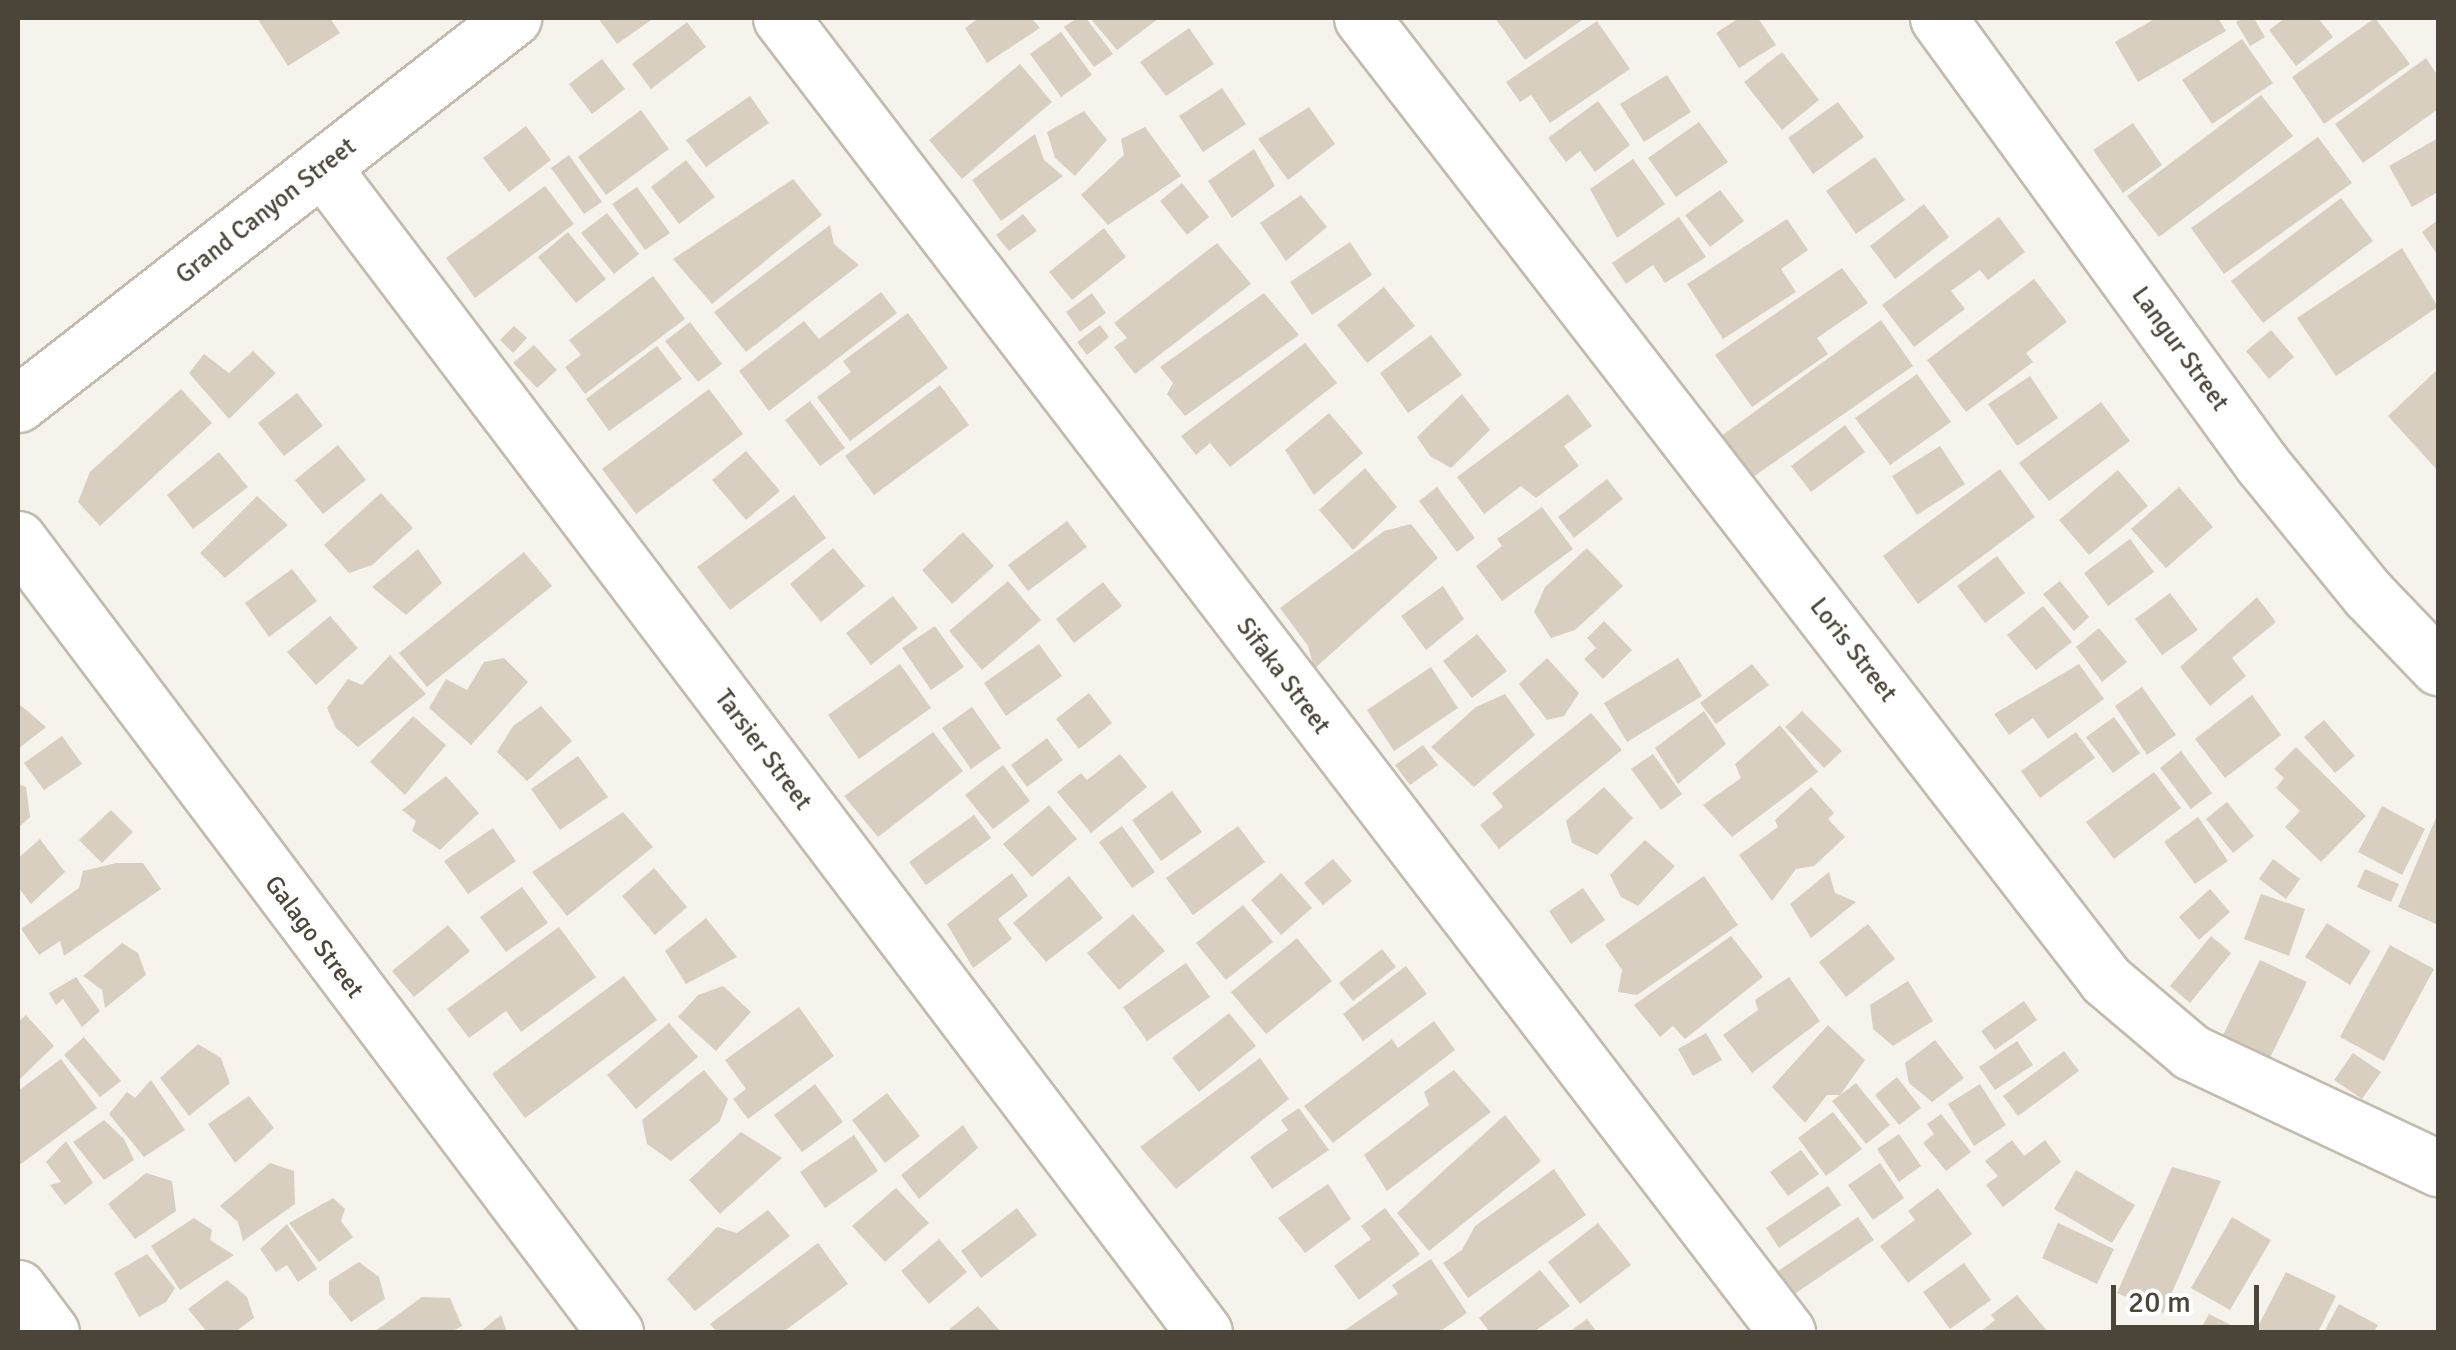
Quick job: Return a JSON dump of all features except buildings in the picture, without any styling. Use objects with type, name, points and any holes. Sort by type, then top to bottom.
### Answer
[{"type":"street","name":"Grand Canyon Street","points":[[18,404],[513,18]]},
{"type":"street","name":"Sifaka Street","points":[[781,18],[1787,1332]]},
{"type":"street","name":"Loris Street","points":[[1362,18],[2106,980],[2191,1052],[2438,1168]]},
{"type":"street","name":"Langur Street","points":[[1938,18],[2262,464],[2368,595],[2438,667]]},
{"type":"street","name":"Tarsier Street","points":[[322,167],[1204,1332]]},
{"type":"street","name":"Galago Street","points":[[18,539],[615,1332]]},
{"type":"street","points":[[18,1288],[51,1332]]}]
